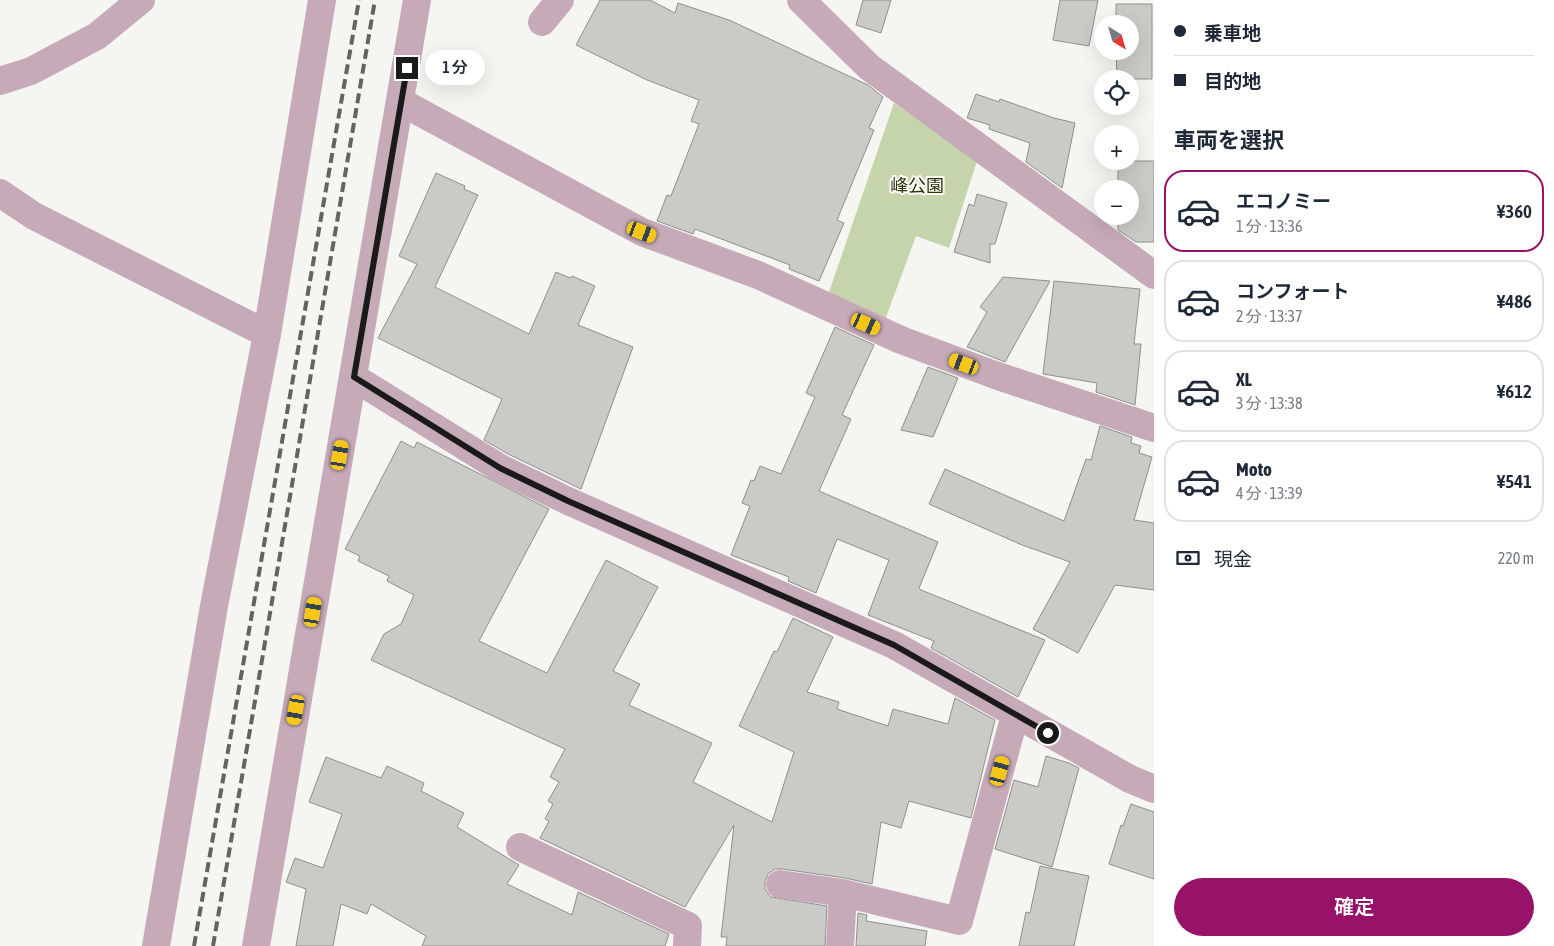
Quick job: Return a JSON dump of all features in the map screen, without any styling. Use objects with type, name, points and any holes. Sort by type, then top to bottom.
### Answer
[{"type":"street","points":[[0,81],[31,71],[97,36],[141,0]]},
{"type":"street","points":[[156,946],[214,606],[267,334],[322,0]]},
{"type":"street","points":[[256,946],[418,0]]},
{"type":"street","points":[[542,22],[560,0]]},
{"type":"street","points":[[801,0],[869,67],[1154,275]]},
{"type":"street","points":[[401,102],[642,232],[758,275],[901,340],[995,375],[1154,428]]},
{"type":"street","points":[[0,193],[34,216],[267,334]]},
{"type":"street","points":[[354,377],[500,468],[568,501],[894,645],[1130,779],[1154,789]]},
{"type":"street","points":[[780,884],[843,893],[959,921],[1015,715]]},
{"type":"street","points":[[520,847],[688,926],[687,946]]},
{"type":"street","points":[[840,946],[843,893]]},
{"type":"green space","name":"峰公園","points":[[894,103],[977,161],[949,248],[916,236],[885,320],[829,292]]},
{"type":"building","points":[[600,0],[650,0],[675,13],[678,3],[729,20],[868,85],[883,97],[869,128],[874,130],[837,220],[844,223],[819,281],[789,269],[790,265],[695,229],[693,234],[657,221],[667,195],[671,196],[699,124],[691,121],[699,100],[647,80],[576,45]]},
{"type":"building","points":[[863,0],[891,0],[881,33],[856,25]]},
{"type":"building","points":[[1060,0],[1098,0],[1089,46],[1053,40]]},
{"type":"building","points":[[1116,4],[1152,4],[1152,79],[1139,79],[1139,70],[1117,70],[1116,60],[1139,60],[1139,15],[1116,15]]},
{"type":"building","points":[[976,94],[999,102],[1000,99],[1054,118],[1075,123],[1062,188],[1026,162],[1030,143],[989,129],[990,125],[967,118]]},
{"type":"building","points":[[1139,161],[1154,161],[1154,242],[1136,242],[1118,230],[1118,225],[1139,225],[1139,180],[1118,180],[1118,170],[1139,170]]},
{"type":"building","points":[[436,173],[465,186],[464,189],[478,195],[435,287],[529,334],[556,272],[570,278],[572,276],[595,286],[578,325],[633,347],[581,489],[508,454],[484,440],[502,399],[378,338],[417,264],[399,256]]},
{"type":"building","points":[[977,194],[1007,203],[995,244],[990,244],[990,263],[954,252],[969,204],[974,206]]},
{"type":"building","points":[[1003,277],[1050,281],[1005,362],[967,347],[987,312],[980,307]]},
{"type":"building","points":[[1054,281],[1140,289],[1134,344],[1141,344],[1135,405],[1096,392],[1097,383],[1043,374]]},
{"type":"building","points":[[835,327],[874,345],[842,415],[851,419],[819,491],[938,542],[919,588],[921,590],[1045,640],[1018,697],[931,648],[934,641],[868,615],[889,560],[837,539],[816,593],[788,581],[789,577],[731,555],[750,506],[742,503],[751,480],[754,481],[760,466],[781,474],[815,397],[806,393]]},
{"type":"building","points":[[928,367],[958,378],[933,437],[901,430]]},
{"type":"building","points":[[1100,426],[1132,437],[1131,443],[1141,446],[1139,453],[1152,457],[1134,520],[1154,523],[1154,590],[1115,585],[1078,653],[1033,629],[1070,562],[1022,545],[929,504],[945,469],[1064,521],[1086,459],[1091,460]]},
{"type":"building","points":[[401,441],[414,448],[417,442],[549,509],[479,641],[547,673],[606,560],[658,587],[613,671],[640,684],[629,705],[712,743],[693,782],[772,822],[794,752],[739,726],[774,651],[777,652],[793,618],[833,637],[807,692],[839,702],[837,709],[888,726],[893,709],[948,724],[955,698],[995,720],[971,818],[909,801],[901,828],[881,822],[872,884],[782,869],[775,869],[768,874],[765,881],[765,889],[771,897],[827,906],[825,946],[726,946],[727,937],[721,937],[734,825],[685,907],[540,838],[549,821],[545,819],[553,804],[548,801],[559,782],[550,777],[565,749],[371,660],[384,634],[401,624],[414,595],[387,581],[389,576],[358,561],[360,556],[345,549]]},
{"type":"building","points":[[1046,756],[1079,768],[1052,867],[995,849],[1014,780],[1038,787]]},
{"type":"building","points":[[326,757],[381,778],[387,766],[424,783],[421,791],[464,813],[457,827],[519,865],[507,884],[572,915],[578,892],[669,934],[665,946],[422,946],[426,936],[371,904],[367,914],[341,904],[333,946],[296,946],[306,889],[286,882],[295,858],[323,868],[342,814],[309,802]]},
{"type":"building","points":[[1131,804],[1154,812],[1154,879],[1109,864],[1121,825],[1123,826]]},
{"type":"building","points":[[1040,866],[1089,876],[1074,946],[1019,946],[1026,912],[1030,913]]},
{"type":"building","points":[[858,913],[867,915],[866,921],[927,931],[925,946],[856,946]]},
{"type":"railway","points":[[194,946],[359,0]]},
{"type":"railway","points":[[213,946],[375,0]]},
{"type":"route","points":[[407,68],[354,377],[500,468],[568,501],[894,645],[1048,733]]}]
